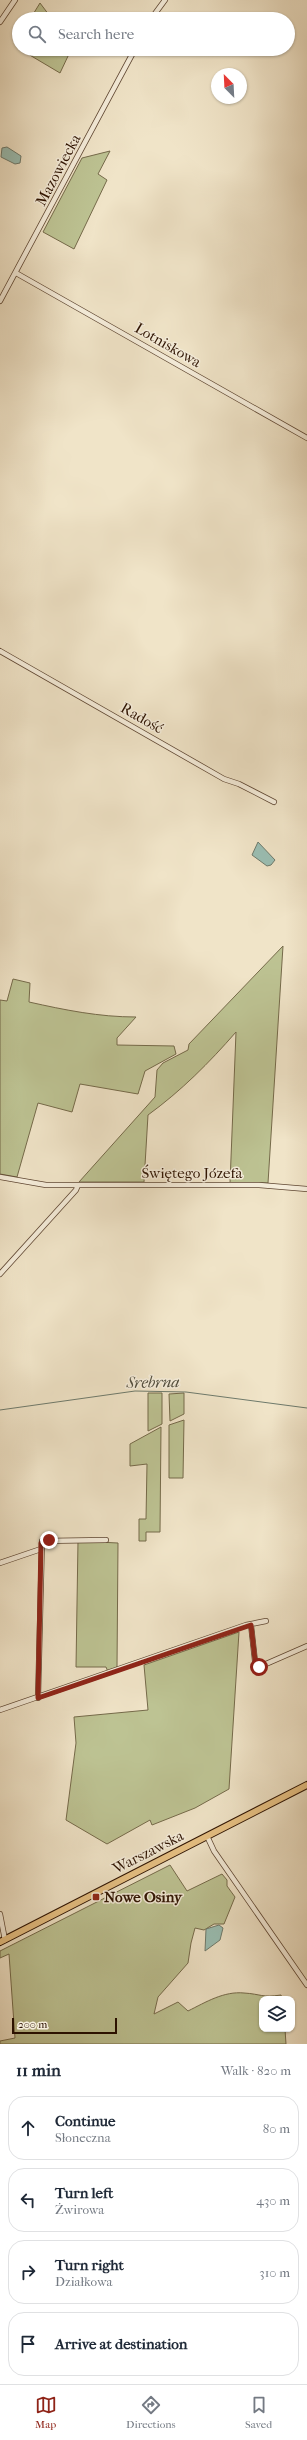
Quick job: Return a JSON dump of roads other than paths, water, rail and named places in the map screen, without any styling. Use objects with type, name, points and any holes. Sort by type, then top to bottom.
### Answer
[{"type":"main road","name":"Warszawska","points":[[2,1941],[307,1785]]},
{"type":"street","points":[[0,22],[15,0]]},
{"type":"street","points":[[156,12],[165,0]]},
{"type":"street","name":"Mazowiecka","points":[[0,301],[131,56]]},
{"type":"street","name":"Lotniskowa","points":[[16,273],[307,438]]},
{"type":"street","name":"Radość","points":[[0,651],[224,779],[238,784],[274,802]]},
{"type":"street","name":"Świętego Józefa","points":[[0,1177],[46,1185],[266,1185],[307,1189]]},
{"type":"street","points":[[0,1274],[76,1190],[78,1185]]},
{"type":"street","points":[[38,1698],[42,1541],[106,1540]]},
{"type":"street","points":[[0,1563],[41,1549]]},
{"type":"street","points":[[0,1710],[266,1621]]},
{"type":"street","points":[[251,1625],[255,1660],[259,1667],[265,1666],[307,1646]]},
{"type":"street","points":[[207,1836],[214,1851],[307,1985]]},
{"type":"street","points":[[0,1914],[2,1941]]},
{"type":"water","points":[[7,147],[21,156],[20,163],[15,164],[1,157],[2,148]]},
{"type":"water","points":[[258,842],[275,860],[271,865],[267,866],[252,855]]},
{"type":"water","points":[[219,1925],[223,1928],[220,1940],[205,1951],[206,1929]]},
{"type":"waterway","name":"Srebrna","points":[[0,1410],[135,1391],[186,1392],[307,1408]]},
{"type":"place","name":"Nowe Osiny","points":[[96,1897]]}]
